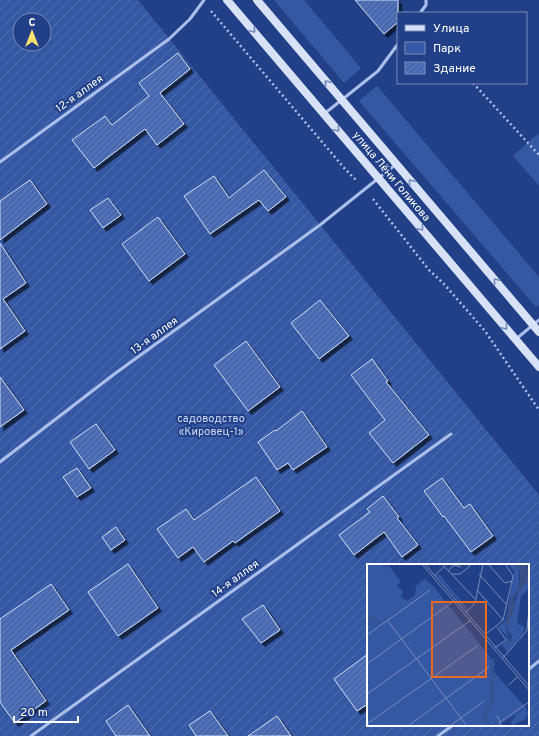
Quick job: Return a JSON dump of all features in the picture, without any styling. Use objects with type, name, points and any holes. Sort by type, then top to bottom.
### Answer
[{"type":"street","name":"улица Лёни Голикова","points":[[228,0],[539,367]]},
{"type":"street","name":"улица Лёни Голикова","points":[[256,0],[396,164],[536,322],[539,332]]},
{"type":"lane","points":[[421,12],[426,6],[426,0]]},
{"type":"lane","name":"12-я аллея","points":[[0,162],[170,39],[190,19],[204,1]]},
{"type":"lane","points":[[324,114],[378,71],[397,45]]},
{"type":"lane","name":"13-я аллея","points":[[0,462],[113,375],[320,225],[396,164]]},
{"type":"lane","points":[[516,339],[536,322]]},
{"type":"lane","name":"14-я аллея","points":[[31,736],[451,434]]},
{"type":"lane","points":[[529,669],[539,662]]},
{"type":"lane","points":[[438,736],[452,726]]},
{"type":"path","points":[[204,1],[344,169],[365,190],[402,234],[429,270],[444,284],[484,331],[539,410]]},
{"type":"path","points":[[474,84],[539,155]]},
{"type":"green space","name":"садоводство «Кировец-1»","points":[[0,0],[138,0],[539,495],[539,736],[0,736]]},
{"type":"green space","points":[[274,0],[304,0],[361,68],[344,83]]},
{"type":"green space","points":[[377,86],[539,277],[539,305],[536,307],[359,101]]},
{"type":"green space","points":[[537,134],[539,136],[539,186],[513,156]]},
{"type":"building","points":[[355,0],[398,0],[397,23],[384,34]]},
{"type":"building","points":[[178,53],[190,69],[160,93],[184,124],[157,145],[145,129],[94,168],[72,140],[105,116],[112,125],[149,96],[139,83]]},
{"type":"building","points":[[264,170],[286,197],[268,211],[259,200],[210,234],[184,196],[214,176],[229,198]]},
{"type":"building","points":[[30,180],[47,204],[0,240],[0,201]]},
{"type":"building","points":[[108,198],[121,215],[103,228],[90,210]]},
{"type":"building","points":[[158,217],[185,254],[149,281],[122,244]]},
{"type":"building","points":[[0,243],[26,283],[3,299],[25,331],[0,349]]},
{"type":"building","points":[[320,300],[349,336],[319,359],[291,323]]},
{"type":"building","points":[[246,341],[280,387],[248,411],[214,365]]},
{"type":"building","points":[[372,359],[388,381],[386,382],[429,435],[393,463],[369,433],[385,420],[351,375]]},
{"type":"building","points":[[0,377],[24,410],[0,427]]},
{"type":"building","points":[[302,411],[327,447],[293,470],[288,463],[277,470],[258,442],[275,430],[276,431]]},
{"type":"building","points":[[96,424],[115,450],[89,469],[70,442]]},
{"type":"building","points":[[77,468],[91,488],[77,497],[63,477]]},
{"type":"building","points":[[256,477],[280,511],[235,543],[233,541],[204,562],[193,547],[178,558],[157,529],[186,509],[194,520]]},
{"type":"building","points":[[442,478],[464,508],[470,504],[493,536],[471,552],[424,491]]},
{"type":"building","points":[[383,496],[399,517],[397,518],[418,545],[402,557],[384,532],[354,555],[339,535],[370,512],[367,509]]},
{"type":"building","points":[[116,527],[125,540],[111,550],[102,537]]},
{"type":"building","points":[[128,564],[158,608],[118,636],[88,592]]},
{"type":"building","points":[[51,584],[69,610],[11,650],[46,701],[15,723],[0,702],[0,619]]},
{"type":"building","points":[[263,605],[280,630],[261,643],[242,619]]},
{"type":"building","points":[[367,655],[367,705],[357,711],[334,679]]},
{"type":"building","points":[[128,705],[150,736],[116,736],[106,721]]},
{"type":"building","points":[[210,711],[228,736],[196,736],[189,725]]},
{"type":"building","points":[[277,716],[291,736],[248,736]]}]
